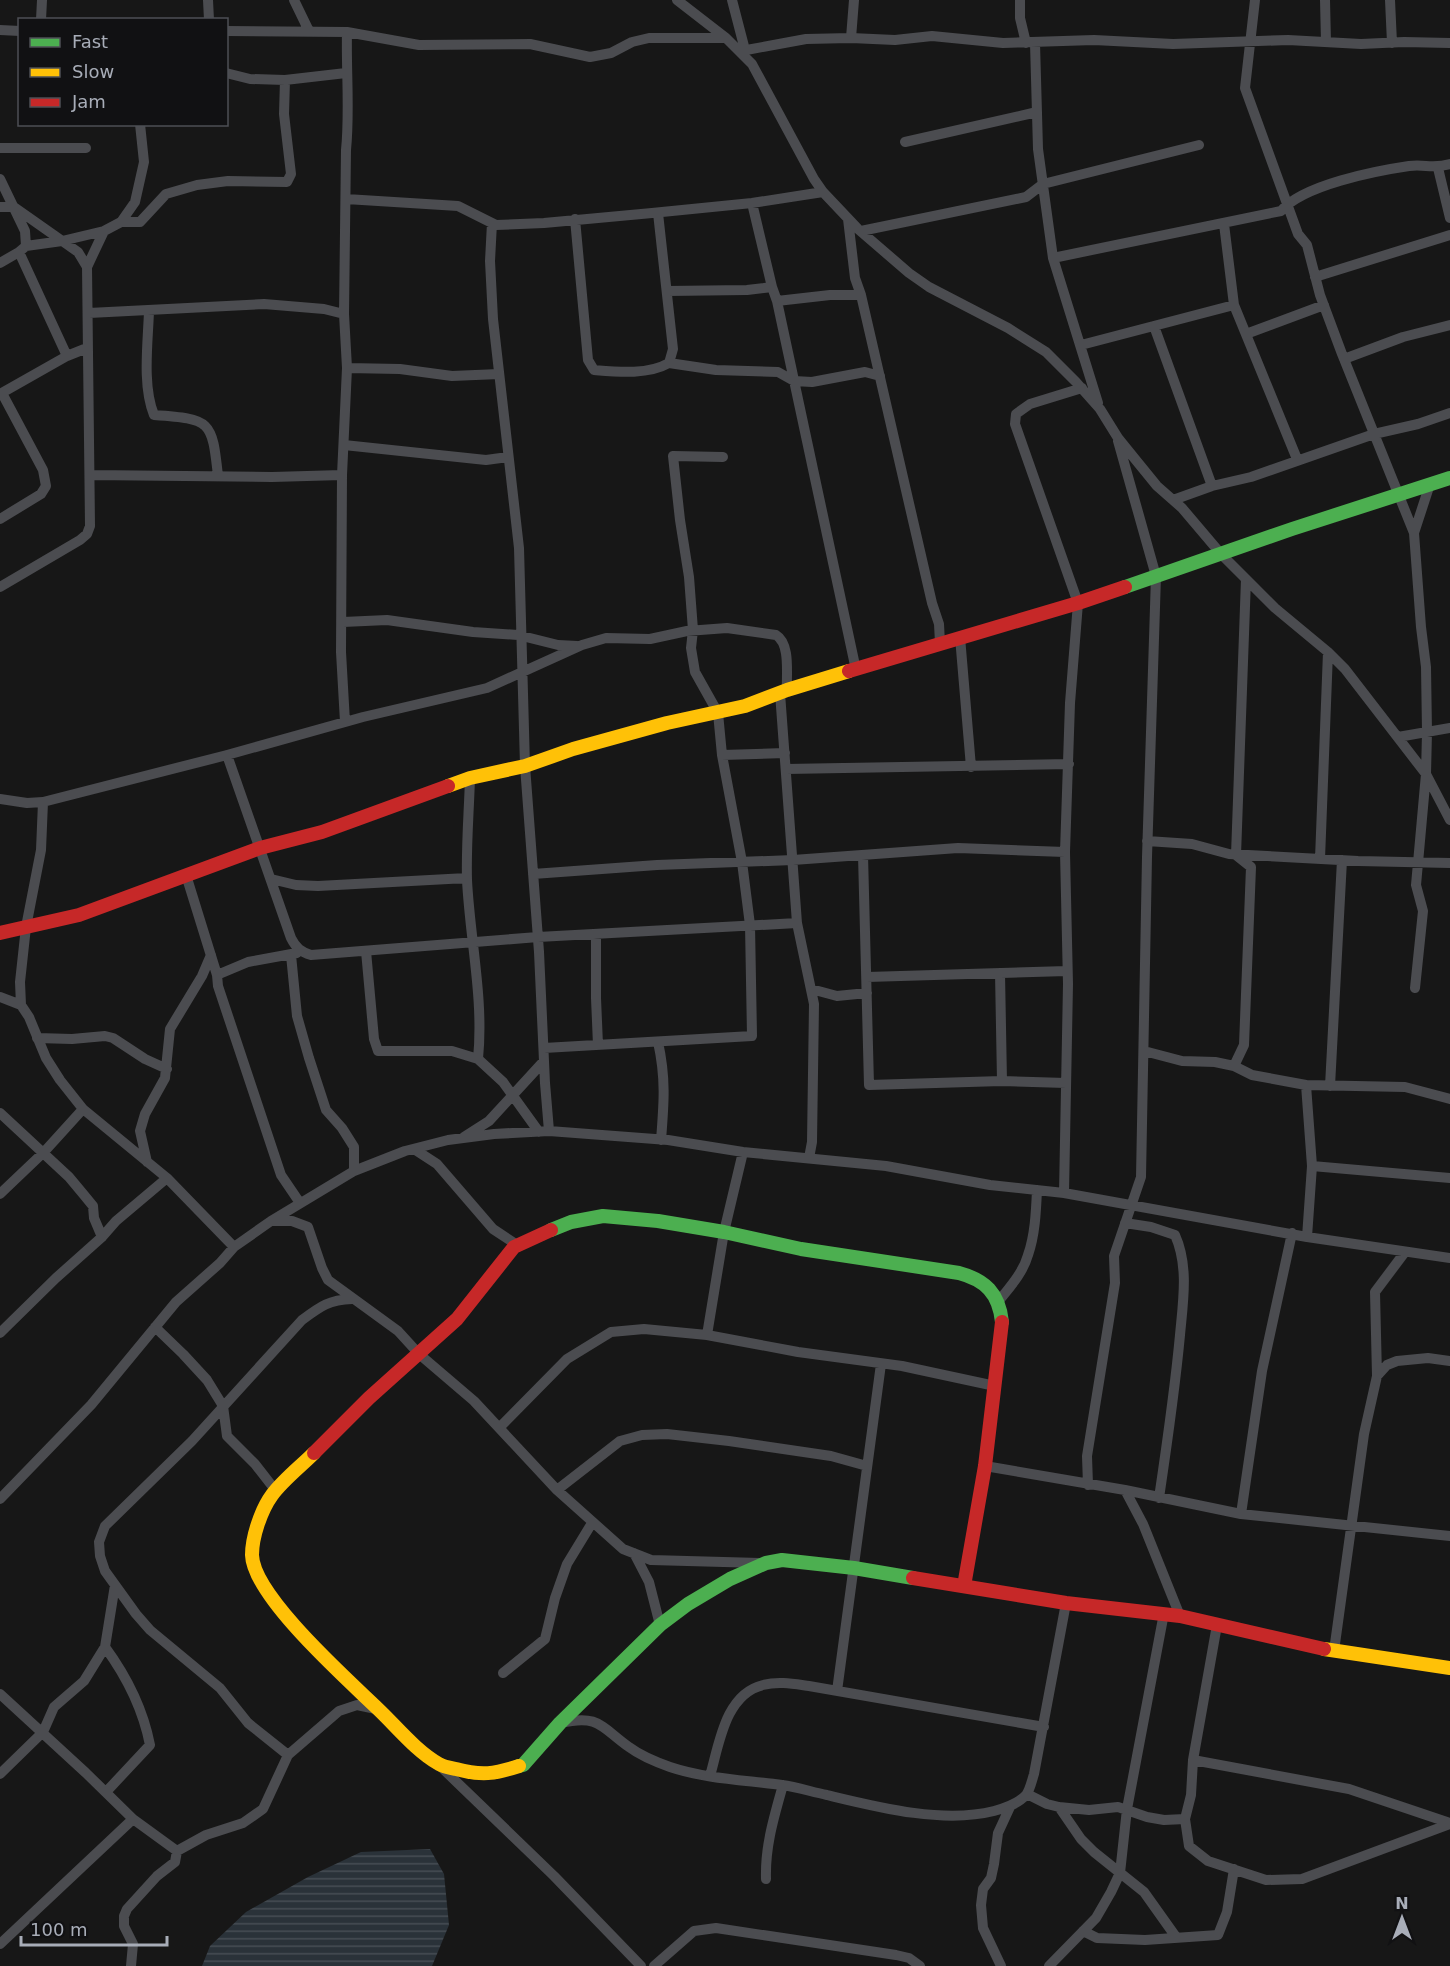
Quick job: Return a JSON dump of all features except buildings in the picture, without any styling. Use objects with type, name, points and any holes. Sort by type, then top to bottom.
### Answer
[{"type":"street","points":[[41,18],[42,0]]},
{"type":"street","points":[[208,0],[208,18]]},
{"type":"street","points":[[294,0],[309,31]]},
{"type":"street","points":[[677,0],[743,51],[760,76],[802,159],[823,192],[848,219],[909,273],[929,287],[1008,328],[1046,352],[1082,388],[1157,486],[1275,608],[1345,669],[1426,774],[1450,820]]},
{"type":"street","points":[[732,0],[743,51]]},
{"type":"street","points":[[851,38],[854,0]]},
{"type":"street","points":[[1020,0],[1020,18],[1030,43],[1038,149],[1053,258],[1100,409]]},
{"type":"street","points":[[1255,0],[1245,88],[1298,234],[1307,245],[1324,305],[1344,359],[1414,532],[1426,667],[1426,774],[1416,885],[1423,910],[1415,988]]},
{"type":"street","points":[[1325,0],[1326,42]]},
{"type":"street","points":[[1390,0],[1392,43]]},
{"type":"street","points":[[0,30],[18,31]]},
{"type":"street","points":[[228,31],[346,32],[419,45],[530,44],[590,57],[611,53],[632,42],[649,38],[726,38]]},
{"type":"street","points":[[345,722],[341,652],[343,622],[342,475],[347,368],[344,314],[348,128],[346,32]]},
{"type":"street","points":[[743,51],[806,39],[896,40],[932,36],[1004,43],[1094,40],[1173,44],[1249,40],[1450,44]]},
{"type":"street","points":[[228,74],[250,79],[285,80],[346,73]]},
{"type":"street","points":[[121,222],[140,222],[166,194],[197,185],[228,181],[287,182],[291,174],[285,114],[285,80]]},
{"type":"street","points":[[905,142],[1036,112]]},
{"type":"street","points":[[0,263],[22,249],[104,231],[121,222],[135,202],[144,162],[140,126]]},
{"type":"street","points":[[861,231],[1026,197],[1043,184],[1199,145]]},
{"type":"street","points":[[0,148],[86,148]]},
{"type":"street","points":[[1053,258],[1281,211],[1288,203],[1332,183],[1412,165],[1438,168],[1450,164]]},
{"type":"street","points":[[1438,168],[1450,218]]},
{"type":"street","points":[[0,179],[25,231],[22,249],[67,356]]},
{"type":"street","points":[[346,199],[458,206],[496,225],[658,213],[752,203],[823,192]]},
{"type":"street","points":[[752,203],[777,301],[856,670]]},
{"type":"street","points":[[0,207],[14,207],[78,252],[87,267]]},
{"type":"street","points":[[658,213],[673,349],[669,363]]},
{"type":"street","points":[[575,219],[588,360],[594,370],[624,372],[661,368],[669,363],[716,370],[778,372],[794,381],[812,382],[865,372],[880,376]]},
{"type":"street","points":[[848,219],[855,278],[932,603],[939,624],[940,643]]},
{"type":"street","points":[[492,223],[490,261],[493,319],[519,548],[525,766],[544,1048],[544,1131]]},
{"type":"street","points":[[1224,224],[1234,305],[1297,459]]},
{"type":"street","points":[[0,587],[80,540],[87,534],[90,526],[87,267],[104,231]]},
{"type":"street","points":[[1315,277],[1450,235]]},
{"type":"street","points":[[667,291],[747,290],[772,287]]},
{"type":"street","points":[[777,301],[830,294],[861,296]]},
{"type":"street","points":[[89,313],[264,304],[324,309],[344,314]]},
{"type":"street","points":[[1081,345],[1234,305]]},
{"type":"street","points":[[1246,334],[1324,305]]},
{"type":"street","points":[[149,310],[148,368],[150,405],[154,415],[187,417],[207,426],[213,436],[218,476]]},
{"type":"street","points":[[1154,326],[1212,486]]},
{"type":"street","points":[[1344,359],[1403,337],[1450,326]]},
{"type":"street","points":[[0,519],[41,494],[46,486],[43,470],[1,394],[67,356],[87,348]]},
{"type":"street","points":[[347,368],[400,369],[452,376],[499,374]]},
{"type":"street","points":[[1064,1193],[1067,971],[1065,852],[1070,703],[1078,603],[1015,424],[1016,414],[1030,404],[1082,388]]},
{"type":"street","points":[[1173,500],[1212,486],[1251,477],[1297,459],[1374,434],[1418,424],[1450,413]]},
{"type":"street","points":[[1088,1485],[1087,1456],[1115,1283],[1114,1256],[1141,1177],[1156,576],[1123,465],[1118,438]]},
{"type":"street","points":[[344,445],[475,459],[508,457]]},
{"type":"street","points":[[544,1048],[752,1036],[750,925],[742,862],[722,755],[718,713],[695,672],[691,648],[693,630],[689,577],[673,456],[723,457]]},
{"type":"street","points":[[90,475],[272,477],[342,475]]},
{"type":"street","points":[[0,933],[80,915],[260,848],[322,832],[470,778],[525,766],[573,749],[668,723],[718,713],[940,643],[1078,603],[1450,478]]},
{"type":"street","points":[[1414,532],[1430,484]]},
{"type":"street","points":[[1236,855],[1246,579]]},
{"type":"street","points":[[343,622],[387,620],[521,636],[558,645],[582,645]]},
{"type":"street","points":[[0,799],[27,803],[43,802],[345,722],[487,688],[582,645],[606,638],[650,639],[693,630],[727,628],[781,638],[785,645],[785,753],[797,923],[814,1004],[813,1119],[809,1158]]},
{"type":"street","points":[[960,638],[971,767]]},
{"type":"street","points":[[1320,859],[1328,652]]},
{"type":"street","points":[[1398,737],[1450,728]]},
{"type":"street","points":[[722,755],[785,753]]},
{"type":"street","points":[[227,755],[297,953],[297,1016],[309,1058],[326,1110],[342,1128],[354,1147],[354,1171]]},
{"type":"street","points":[[786,769],[1069,764]]},
{"type":"street","points":[[470,778],[467,879],[481,1031],[478,1059]]},
{"type":"street","points":[[43,802],[40,850],[26,927],[20,982],[21,1005],[60,1080],[83,1109],[167,1179],[234,1246]]},
{"type":"street","points":[[1148,842],[1192,844],[1236,855],[1450,863]]},
{"type":"street","points":[[533,874],[657,865],[793,860],[958,848],[1065,852]]},
{"type":"street","points":[[863,855],[869,1085],[1002,1081],[1066,1083]]},
{"type":"street","points":[[1234,1066],[1244,1045],[1251,867],[1236,855]]},
{"type":"street","points":[[1330,1086],[1342,860]]},
{"type":"street","points":[[186,875],[217,975],[218,986],[281,1175],[300,1203]]},
{"type":"street","points":[[271,879],[296,885],[318,886],[467,879]]},
{"type":"street","points":[[217,975],[248,962],[297,953],[311,955],[538,937],[797,923]]},
{"type":"street","points":[[596,934],[598,1045]]},
{"type":"street","points":[[366,951],[374,1039],[378,1051],[452,1052],[478,1059],[503,1082],[544,1131]]},
{"type":"street","points":[[147,1162],[141,1139],[142,1122],[160,1089],[166,1069],[170,1029],[202,976],[211,955]]},
{"type":"street","points":[[867,977],[1067,971]]},
{"type":"street","points":[[1000,973],[1002,1081]]},
{"type":"street","points":[[811,989],[837,996],[867,993]]},
{"type":"street","points":[[0,997],[21,1005]]},
{"type":"street","points":[[37,1038],[72,1039],[105,1036],[113,1038],[145,1059],[166,1069]]},
{"type":"street","points":[[658,1042],[665,1093],[661,1140]]},
{"type":"street","points":[[1144,1051],[1182,1061],[1215,1062],[1234,1066],[1252,1075],[1306,1085],[1405,1087],[1450,1099]]},
{"type":"street","points":[[461,1138],[489,1121],[544,1061]]},
{"type":"street","points":[[1306,1085],[1312,1166],[1307,1237]]},
{"type":"street","points":[[0,1194],[44,1152],[83,1109]]},
{"type":"street","points":[[0,1113],[44,1152],[93,1206],[94,1218],[102,1237]]},
{"type":"street","points":[[0,1499],[91,1405],[176,1302],[220,1263],[234,1246],[354,1171],[414,1149],[461,1138],[544,1131],[661,1140],[743,1152],[886,1166],[990,1185],[1064,1193],[1307,1237],[1450,1258]]},
{"type":"street","points":[[414,1149],[437,1164],[493,1229],[517,1245]]},
{"type":"street","points":[[707,1335],[724,1232],[743,1152]]},
{"type":"street","points":[[1312,1166],[1450,1178]]},
{"type":"street","points":[[0,1333],[117,1221],[167,1179]]},
{"type":"street","points":[[998,1302],[1028,1257],[1034,1231],[1038,1190]]},
{"type":"street","points":[[641,1966],[554,1876],[317,1650],[278,1605],[255,1571],[252,1556],[254,1539],[263,1512],[276,1491],[369,1398],[460,1316],[505,1257],[517,1245],[571,1222],[603,1216],[658,1221],[724,1232],[801,1249],[959,1272],[983,1282],[993,1291],[1002,1318],[1002,1334],[985,1466],[964,1586]]},
{"type":"street","points":[[271,1221],[292,1221],[308,1227],[328,1280],[398,1331],[419,1354],[474,1401],[557,1490],[623,1550],[651,1560],[682,1563],[766,1563],[782,1560],[854,1568],[1066,1603],[1164,1613],[1334,1651],[1450,1668]]},
{"type":"street","points":[[1125,1223],[1151,1227],[1175,1235],[1183,1261],[1183,1305],[1178,1364],[1159,1498]]},
{"type":"street","points":[[1241,1514],[1262,1371],[1292,1233]]},
{"type":"street","points":[[1334,1651],[1364,1434],[1377,1376],[1375,1292],[1405,1252]]},
{"type":"street","points":[[288,1755],[248,1723],[220,1688],[150,1630],[105,1571],[100,1556],[99,1542],[105,1526],[192,1441],[309,1315],[321,1305],[336,1300],[352,1299]]},
{"type":"street","points":[[155,1328],[207,1380],[223,1406],[227,1436],[255,1464],[276,1491]]},
{"type":"street","points":[[499,1428],[567,1359],[611,1332],[644,1329],[707,1335],[798,1352],[914,1368],[995,1386]]},
{"type":"street","points":[[1377,1376],[1387,1365],[1397,1361],[1428,1358],[1450,1361]]},
{"type":"street","points":[[837,1690],[881,1364]]},
{"type":"street","points":[[557,1490],[620,1441],[642,1435],[667,1434],[729,1441],[831,1456],[867,1466]]},
{"type":"street","points":[[985,1466],[1125,1490],[1241,1514],[1450,1536]]},
{"type":"street","points":[[1125,1490],[1143,1524],[1180,1616]]},
{"type":"street","points":[[503,1673],[545,1639],[555,1598],[567,1564],[592,1523]]},
{"type":"street","points":[[634,1553],[649,1582],[660,1625]]},
{"type":"street","points":[[440,1765],[475,1774],[494,1774],[523,1766],[560,1723],[660,1625],[688,1604],[730,1579],[766,1563]]},
{"type":"street","points":[[0,1774],[43,1732],[54,1707],[84,1681],[105,1647],[115,1585]]},
{"type":"street","points":[[560,1723],[590,1720],[606,1728],[629,1748],[645,1757],[672,1767],[710,1776],[757,1784],[783,1785],[856,1802],[944,1816],[980,1815],[1010,1807],[1027,1794],[1034,1774],[1044,1727],[1066,1603]]},
{"type":"street","points":[[1049,1966],[1096,1918],[1120,1873],[1127,1809],[1164,1613]]},
{"type":"street","points":[[1217,1625],[1192,1760],[1191,1796],[1185,1819],[1190,1846],[1208,1861],[1266,1880],[1302,1879],[1450,1823]]},
{"type":"street","points":[[105,1647],[138,1701],[150,1744],[106,1792]]},
{"type":"street","points":[[710,1776],[726,1724],[736,1704],[745,1693],[762,1685],[783,1682],[837,1690],[1044,1727]]},
{"type":"street","points":[[0,1694],[43,1732],[132,1819],[177,1851]]},
{"type":"street","points":[[131,1966],[133,1944],[124,1926],[124,1916],[127,1909],[157,1876],[174,1862],[177,1851],[206,1835],[243,1823],[263,1809],[288,1755],[339,1711],[348,1706],[368,1706],[380,1711]]},
{"type":"street","points":[[1192,1760],[1349,1789],[1450,1823]]},
{"type":"street","points":[[766,1879],[765,1857],[783,1785]]},
{"type":"street","points":[[1027,1794],[1059,1807],[1089,1810],[1118,1807],[1147,1817],[1164,1820],[1185,1819]]},
{"type":"street","points":[[1001,1966],[983,1928],[981,1905],[983,1889],[991,1878],[998,1833],[1010,1807]]},
{"type":"street","points":[[1059,1807],[1081,1839],[1144,1892],[1176,1937]]},
{"type":"street","points":[[0,1944],[132,1819]]},
{"type":"street","points":[[1083,1931],[1097,1938],[1144,1940],[1218,1935],[1227,1912],[1234,1869]]},
{"type":"street","points":[[654,1966],[694,1931],[716,1928],[896,1955],[909,1958],[920,1966]]},
{"type":"shaded area","points":[[430,1849],[444,1874],[449,1925],[432,1966],[202,1966],[210,1946],[246,1912],[308,1877],[361,1852]]},
{"type":"traffic: fast","points":[[1125,587],[1292,529],[1450,478]]},
{"type":"traffic: fast","points":[[551,1230],[571,1222],[603,1216],[658,1221],[724,1232],[801,1249],[959,1273],[976,1280],[989,1289],[998,1303],[1002,1322]]},
{"type":"traffic: fast","points":[[519,1766],[523,1765],[560,1723],[660,1625],[688,1604],[730,1579],[766,1563],[782,1560],[854,1568],[913,1578]]},
{"type":"traffic: slow","points":[[448,786],[470,778],[525,766],[573,749],[667,723],[745,706],[849,671]]},
{"type":"traffic: slow","points":[[314,1453],[272,1495],[258,1524],[252,1555],[256,1572],[268,1592],[284,1614],[325,1658],[431,1759],[445,1767],[481,1773],[519,1766]]},
{"type":"traffic: slow","points":[[1324,1649],[1450,1668]]},
{"type":"traffic: jam","points":[[849,671],[1125,587]]},
{"type":"traffic: jam","points":[[0,933],[79,915],[260,848],[322,832],[448,786]]},
{"type":"traffic: jam","points":[[314,1453],[369,1398],[457,1319],[514,1247],[551,1230]]},
{"type":"traffic: jam","points":[[964,1586],[985,1466],[1002,1322]]},
{"type":"traffic: jam","points":[[913,1578],[1066,1603],[1180,1616],[1324,1649]]}]
